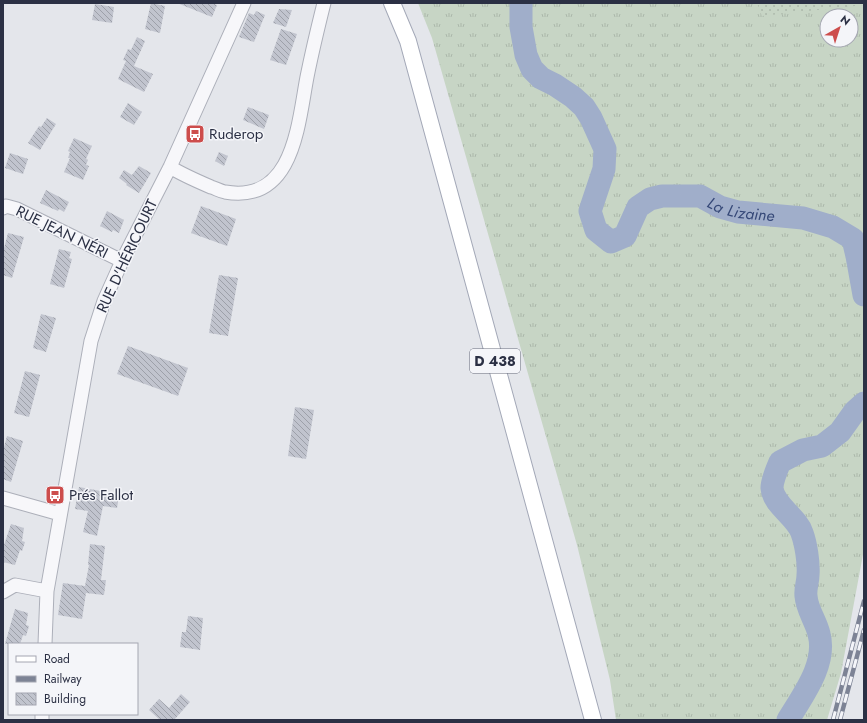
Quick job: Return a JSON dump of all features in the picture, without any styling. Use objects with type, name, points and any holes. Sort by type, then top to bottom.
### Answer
[{"type":"main road","name":"D 438","points":[[392,3],[408,41],[593,720]]},
{"type":"street","name":"RUE D'HÉRICOURT","points":[[45,643],[47,591],[91,341],[104,301],[170,167],[244,3]]},
{"type":"street","points":[[170,167],[192,179],[225,192],[244,193],[263,188],[277,176],[288,161],[294,143],[309,66],[324,3]]},
{"type":"street","name":"RUE JEAN NÉRI","points":[[3,208],[6,206],[17,209],[122,262]]},
{"type":"street","points":[[3,498],[60,514]]},
{"type":"street","points":[[3,592],[15,585],[47,591]]},
{"type":"green space","points":[[418,3],[864,3],[864,549],[841,673],[827,720],[616,720],[610,680],[577,545],[432,38]]},
{"type":"green space","points":[[757,3],[864,3],[864,5],[819,8],[819,10],[762,16]]},
{"type":"building","points":[[151,3],[165,6],[160,33],[145,29]]},
{"type":"building","points":[[177,3],[212,3],[217,5],[212,17]]},
{"type":"building","points":[[95,4],[114,7],[112,23],[92,20]]},
{"type":"building","points":[[279,9],[292,10],[286,27],[273,23]]},
{"type":"building","points":[[256,11],[265,15],[254,42],[239,37],[249,13],[254,15]]},
{"type":"building","points":[[281,29],[297,34],[286,65],[270,60]]},
{"type":"building","points":[[137,37],[145,41],[134,66],[153,74],[144,92],[118,79],[126,61],[123,60],[128,49],[131,50]]},
{"type":"building","points":[[128,103],[142,112],[134,125],[120,117]]},
{"type":"building","points":[[248,107],[269,115],[264,129],[243,120]]},
{"type":"building","points":[[47,118],[56,124],[40,150],[28,143],[39,126],[41,127]]},
{"type":"building","points":[[74,138],[92,146],[86,159],[88,160],[86,165],[89,166],[83,180],[64,172],[70,158],[68,158],[70,152],[68,151]]},
{"type":"building","points":[[219,152],[228,156],[224,166],[215,161]]},
{"type":"building","points":[[10,153],[28,159],[23,174],[5,168]]},
{"type":"building","points":[[139,166],[151,173],[139,193],[126,185],[127,184],[119,178],[124,170],[132,175]]},
{"type":"building","points":[[46,190],[69,202],[64,212],[40,203]]},
{"type":"building","points":[[201,206],[236,219],[227,246],[191,233]]},
{"type":"building","points":[[107,211],[124,220],[119,233],[113,230],[112,232],[100,226]]},
{"type":"building","points":[[8,233],[24,237],[12,278],[3,275],[3,252]]},
{"type":"building","points":[[59,249],[71,252],[69,258],[72,259],[64,288],[50,284]]},
{"type":"building","points":[[219,275],[238,278],[228,336],[209,333]]},
{"type":"building","points":[[41,314],[56,318],[46,352],[33,348]]},
{"type":"building","points":[[128,346],[188,368],[178,396],[117,374]]},
{"type":"building","points":[[25,371],[40,375],[29,417],[14,413]]},
{"type":"building","points":[[295,407],[314,410],[306,459],[288,456]]},
{"type":"building","points":[[7,436],[23,441],[11,482],[3,479],[3,451]]},
{"type":"building","points":[[79,487],[119,496],[117,508],[103,506],[97,536],[83,532],[88,511],[75,509]]},
{"type":"building","points":[[11,524],[24,528],[22,541],[25,542],[22,551],[20,550],[15,565],[3,562],[3,548]]},
{"type":"building","points":[[90,544],[105,546],[101,580],[106,580],[104,595],[86,593],[82,619],[58,615],[63,583],[85,586],[89,565]]},
{"type":"building","points":[[15,609],[28,613],[26,625],[29,626],[26,636],[23,635],[20,643],[5,644]]},
{"type":"building","points":[[188,616],[203,618],[200,650],[180,647],[182,632],[186,632]]},
{"type":"building","points":[[181,694],[190,702],[174,720],[160,720],[149,710],[159,699],[169,708]]},
{"type":"waterway","name":"La Lizaine","points":[[521,3],[521,27],[526,55],[532,69],[541,78],[573,97],[584,107],[591,118],[605,149],[604,169],[590,211],[596,230],[611,242],[625,236],[638,207],[650,199],[662,196],[700,196],[720,207],[738,212],[803,218],[833,227],[853,239],[864,295]]},
{"type":"waterway","name":"La Lizaine","points":[[788,720],[807,690],[817,668],[821,645],[818,629],[810,611],[806,596],[808,565],[802,533],[799,527],[776,500],[773,494],[773,482],[780,462],[803,450],[822,446],[840,432],[855,411],[864,403]]},
{"type":"railway","points":[[833,720],[864,601]]},
{"type":"railway","points":[[840,720],[864,630]]},
{"type":"place","name":"Ruderop","points":[[195,134]]},
{"type":"place","name":"Prés Fallot","points":[[55,495]]}]
